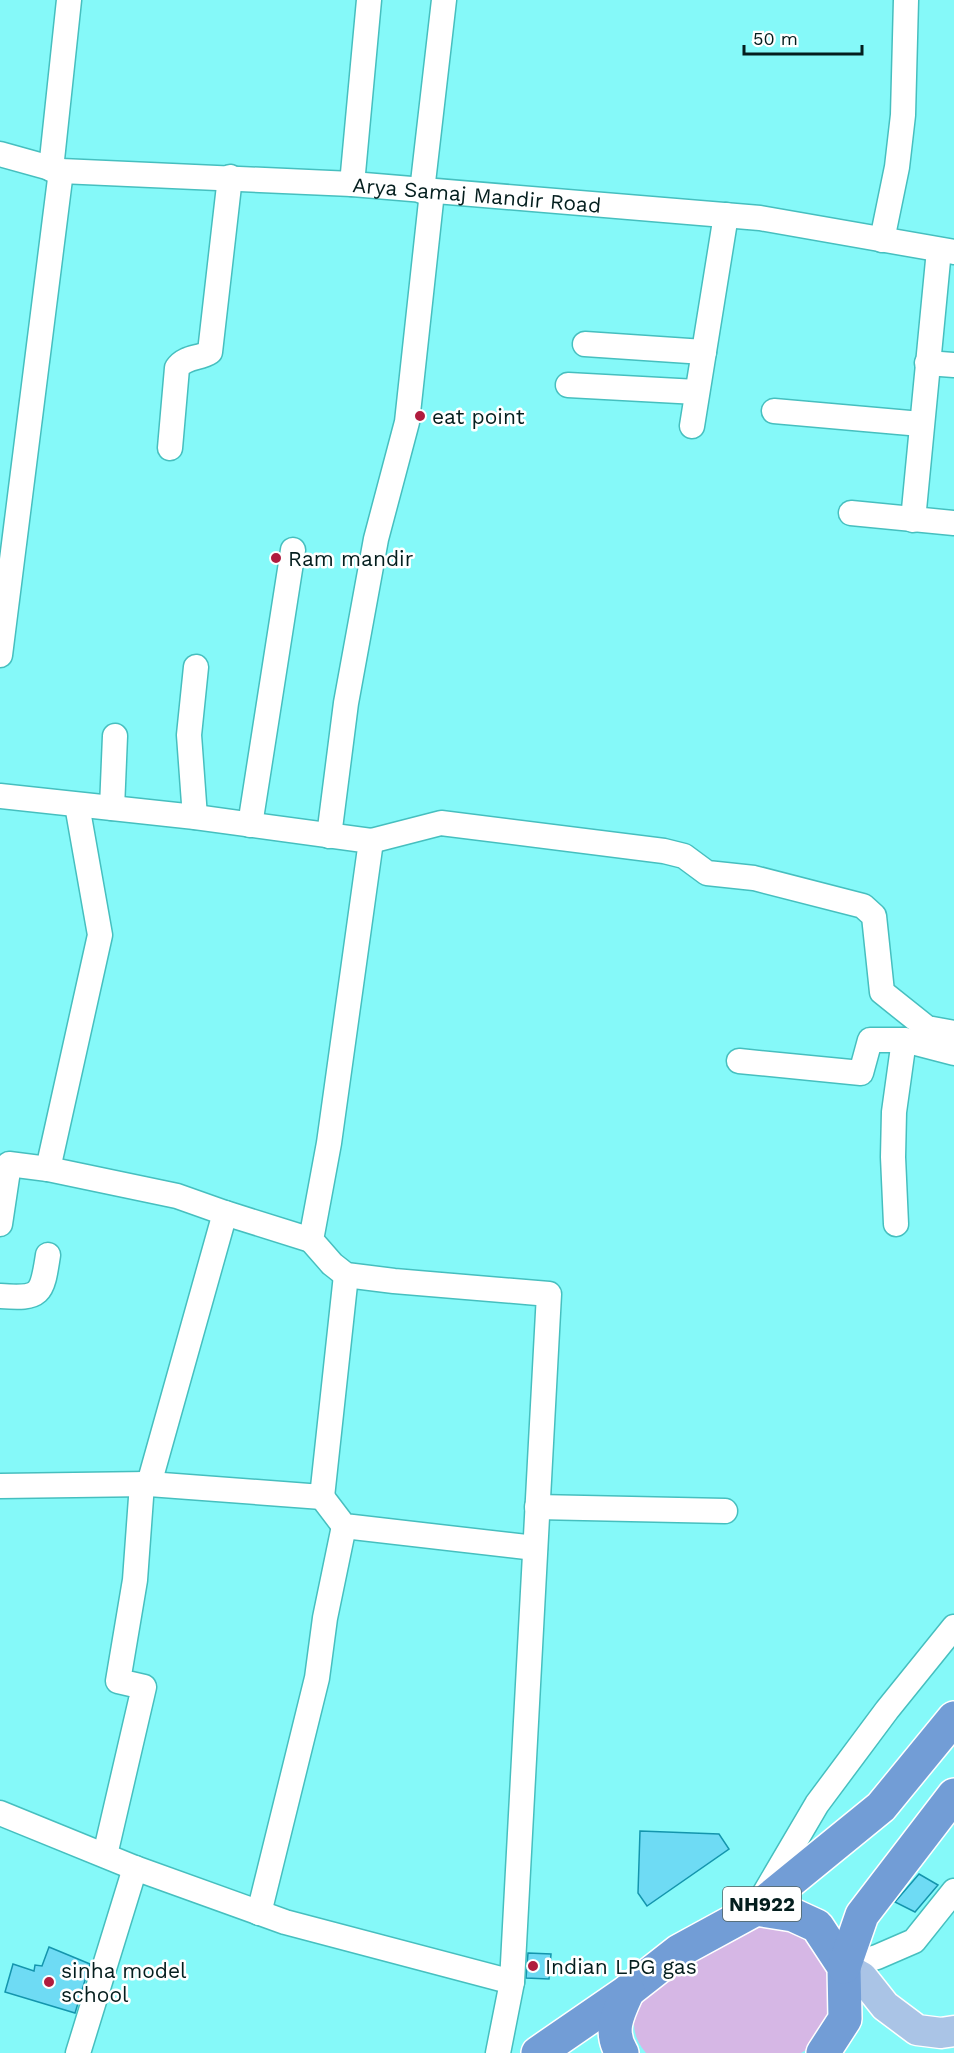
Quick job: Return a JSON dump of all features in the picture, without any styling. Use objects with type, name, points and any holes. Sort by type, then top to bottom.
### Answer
[{"type":"highway","name":"NH922","points":[[538,2053],[628,1991],[679,1951],[756,1909],[880,1807],[954,1718]]},
{"type":"highway","points":[[823,2053],[845,2019],[844,1967],[862,1915],[954,1795]]},
{"type":"highway","name":"NH922","points":[[756,1909],[793,1915],[817,1926],[844,1967]]},
{"type":"highway","name":"NH922","points":[[622,2053],[614,2036],[615,2020],[628,1991]]},
{"type":"main road","points":[[844,1967],[862,1977],[885,2006],[917,2030],[941,2033],[954,2031]]},
{"type":"street","points":[[0,655],[56,170],[69,0]]},
{"type":"street","points":[[352,184],[369,0]]},
{"type":"street","points":[[329,836],[346,703],[376,539],[407,422],[444,0]]},
{"type":"street","points":[[882,240],[897,167],[903,115],[906,0]]},
{"type":"street","name":"Arya Samaj Mandir Road","points":[[0,154],[56,170],[352,184],[760,218],[946,251]]},
{"type":"street","points":[[170,448],[177,368],[184,361],[210,351],[230,177]]},
{"type":"street","points":[[692,426],[726,215]]},
{"type":"street","points":[[913,520],[927,363],[946,251]]},
{"type":"street","points":[[585,344],[704,352]]},
{"type":"street","points":[[927,363],[954,365]]},
{"type":"street","points":[[568,386],[697,392]]},
{"type":"street","points":[[774,411],[921,424]]},
{"type":"street","points":[[851,513],[954,523]]},
{"type":"street","points":[[250,825],[293,550]]},
{"type":"street","points":[[195,817],[189,735],[196,667]]},
{"type":"street","points":[[112,808],[115,736]]},
{"type":"street","points":[[0,796],[195,817],[371,841],[441,824],[664,851],[684,856],[707,873],[754,878],[863,906],[874,916],[882,992],[927,1028],[954,1033]]},
{"type":"street","points":[[48,1169],[100,935],[77,804]]},
{"type":"street","points":[[311,1240],[329,1143],[371,841]]},
{"type":"street","points":[[739,1061],[861,1072],[870,1040],[904,1040],[954,1053]]},
{"type":"street","points":[[896,1224],[893,1157],[894,1112],[904,1040]]},
{"type":"street","points":[[0,1224],[4,1161],[177,1196],[311,1240],[332,1264],[346,1275],[549,1294],[512,1982],[498,2053]]},
{"type":"street","points":[[105,1855],[144,1687],[118,1681],[135,1580],[146,1484],[225,1213]]},
{"type":"street","points":[[0,1296],[25,1298],[36,1295],[40,1290],[48,1255]]},
{"type":"street","points":[[346,1275],[322,1497],[344,1526],[535,1548]]},
{"type":"street","points":[[0,1486],[146,1484],[322,1497]]},
{"type":"street","points":[[537,1507],[725,1511]]},
{"type":"street","points":[[259,1912],[317,1678],[325,1618],[344,1526]]},
{"type":"street","points":[[756,1909],[817,1804],[887,1710],[954,1627]]},
{"type":"street","points":[[0,1813],[135,1868],[285,1922],[512,1982]]},
{"type":"street","points":[[78,2053],[135,1868]]},
{"type":"street","points":[[844,1967],[877,1957],[914,1941],[954,1891]]},
{"type":"shaded area","points":[[754,1922],[797,1929],[827,1961],[836,1997],[824,2031],[801,2053],[646,2053],[637,2038],[634,2024],[636,2009],[643,1993]]},
{"type":"building","points":[[640,1831],[719,1834],[729,1849],[647,1906],[638,1893]]},
{"type":"building","points":[[919,1874],[938,1885],[915,1912],[895,1902]]},
{"type":"building","name":"sinha model school","points":[[49,1947],[90,1964],[75,2013],[5,1992],[13,1964],[34,1971],[35,1965],[42,1966]]},
{"type":"building","name":"Indian LPG gas","points":[[528,1953],[551,1954],[549,1979],[526,1978]]},
{"type":"place","name":"eat point","points":[[420,416]]},
{"type":"place","name":"Ram mandir","points":[[276,558]]},
{"type":"place","name":"Indian LPG gas","points":[[533,1966]]},
{"type":"place","name":"sinha model school","points":[[49,1982]]}]
